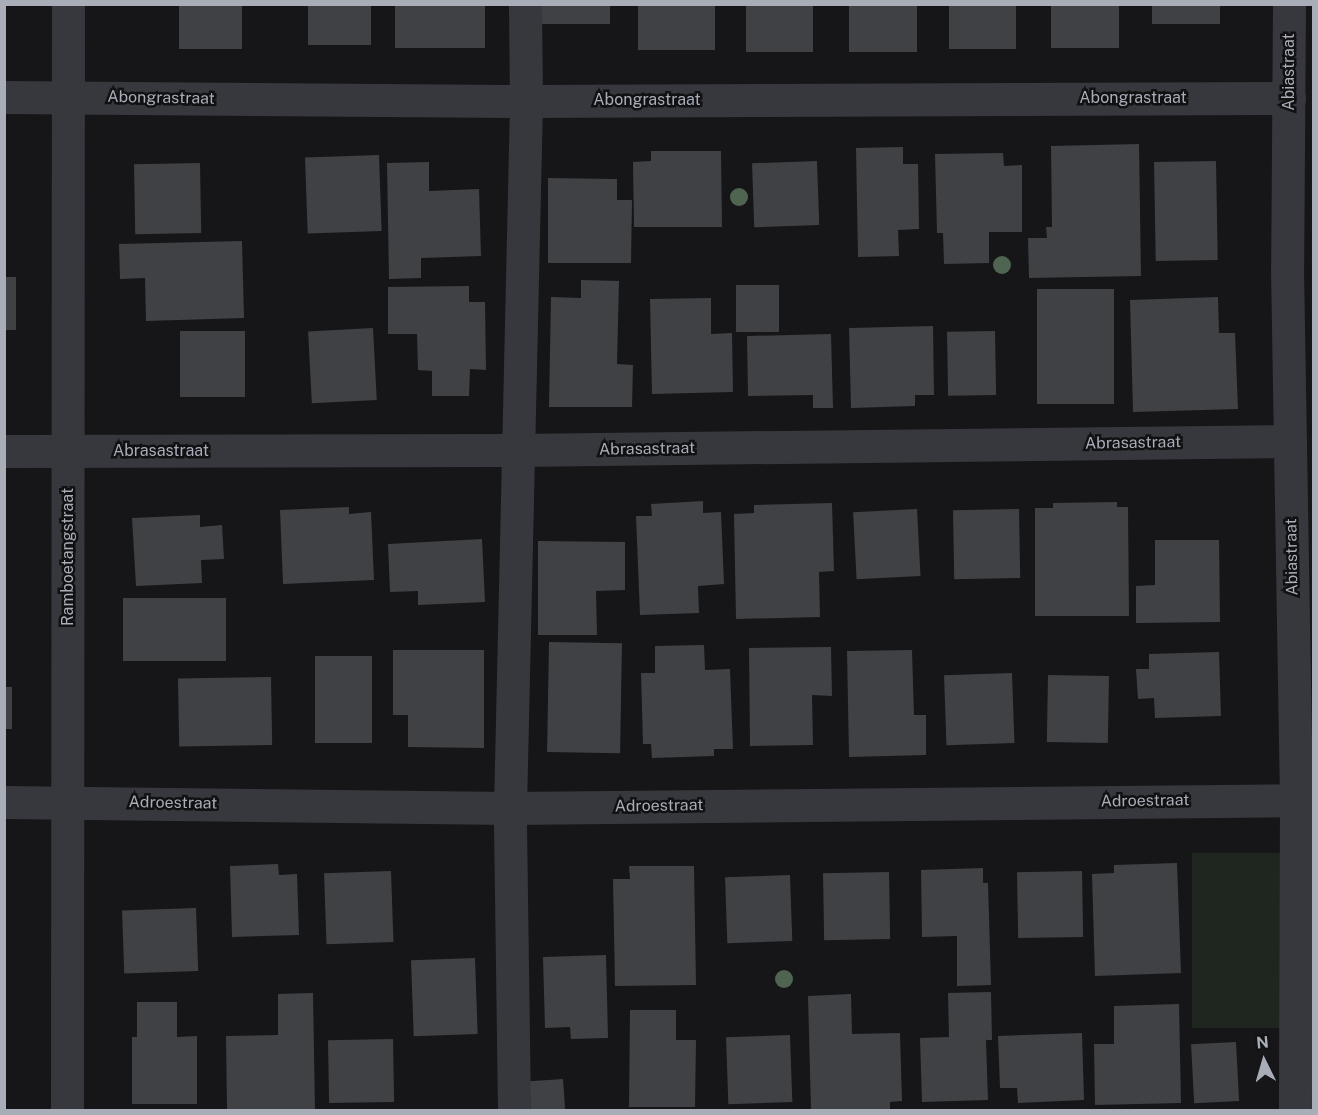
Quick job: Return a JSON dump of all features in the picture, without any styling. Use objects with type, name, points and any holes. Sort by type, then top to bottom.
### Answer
[{"type":"street","name":"Ramboetangstraat","points":[[67,1110],[68,4]]},
{"type":"street","points":[[514,1110],[510,808],[516,450],[526,101],[525,4]]},
{"type":"street","name":"Abiastraat","points":[[1289,4],[1289,98],[1300,268],[1290,441],[1305,800],[1295,1110]]},
{"type":"street","name":"Abongrastraat","points":[[4,97],[526,101],[1289,98]]},
{"type":"street","name":"Abrasastraat","points":[[4,451],[516,450],[1290,441]]},
{"type":"street","name":"Adroestraat","points":[[4,802],[510,808],[1305,800]]},
{"type":"shaded area","points":[[1192,853],[1281,853],[1281,1028],[1192,1028]]},
{"type":"building","points":[[179,4],[242,4],[242,49],[179,49]]},
{"type":"building","points":[[308,4],[371,4],[371,45],[308,45]]},
{"type":"building","points":[[395,4],[485,4],[485,48],[395,48]]},
{"type":"building","points":[[541,4],[610,4],[610,24],[541,24]]},
{"type":"building","points":[[746,4],[813,4],[813,52],[746,52]]},
{"type":"building","points":[[849,4],[917,4],[917,52],[849,52]]},
{"type":"building","points":[[949,4],[1016,4],[1016,49],[949,49]]},
{"type":"building","points":[[1051,4],[1119,4],[1119,48],[1051,48]]},
{"type":"building","points":[[1152,4],[1220,4],[1220,24],[1152,24]]},
{"type":"building","points":[[638,5],[715,5],[715,50],[638,50]]},
{"type":"building","points":[[1139,144],[1141,276],[1029,278],[1028,238],[1047,238],[1046,227],[1052,227],[1051,146]]},
{"type":"building","points":[[903,147],[903,164],[918,164],[919,229],[898,230],[899,256],[858,257],[856,148]]},
{"type":"building","points":[[651,151],[721,151],[722,227],[634,227],[633,162],[651,161]]},
{"type":"building","points":[[1003,153],[1004,166],[1022,165],[1022,232],[989,232],[989,263],[944,264],[943,233],[937,233],[935,154]]},
{"type":"building","points":[[379,155],[382,231],[308,234],[305,158]]},
{"type":"building","points":[[817,161],[819,225],[754,227],[752,163]]},
{"type":"building","points":[[1216,161],[1218,260],[1156,261],[1154,162]]},
{"type":"building","points":[[429,162],[429,191],[479,189],[481,256],[421,258],[421,278],[389,279],[387,163]]},
{"type":"building","points":[[200,163],[201,233],[135,234],[134,164]]},
{"type":"building","points":[[548,178],[617,179],[617,200],[632,200],[631,263],[548,263]]},
{"type":"building","points":[[242,241],[244,318],[146,321],[145,278],[120,279],[119,244]]},
{"type":"building","points":[[4,277],[16,277],[16,330],[4,330]]},
{"type":"building","points":[[581,280],[619,281],[617,364],[633,365],[632,407],[549,407],[551,297],[581,298]]},
{"type":"building","points":[[736,285],[779,285],[779,332],[736,332]]},
{"type":"building","points":[[469,286],[469,302],[485,302],[486,370],[470,369],[469,396],[432,396],[432,371],[418,370],[417,334],[388,334],[388,287]]},
{"type":"building","points":[[1037,289],[1114,289],[1114,404],[1037,404]]},
{"type":"building","points":[[1218,297],[1219,333],[1235,333],[1238,409],[1133,412],[1130,300]]},
{"type":"building","points":[[711,298],[711,334],[732,333],[733,392],[652,394],[650,299]]},
{"type":"building","points":[[933,326],[934,395],[915,395],[915,406],[851,408],[849,328]]},
{"type":"building","points":[[373,328],[377,400],[312,403],[308,331]]},
{"type":"building","points":[[180,331],[245,331],[245,397],[180,397]]},
{"type":"building","points":[[995,331],[996,395],[948,396],[947,332]]},
{"type":"building","points":[[831,334],[833,408],[813,408],[813,395],[748,396],[747,336]]},
{"type":"building","points":[[703,501],[703,513],[721,512],[724,584],[698,586],[699,613],[640,615],[636,516],[652,516],[651,504]]},
{"type":"building","points":[[1117,502],[1117,507],[1128,507],[1129,616],[1035,616],[1035,508],[1053,508],[1053,503]]},
{"type":"building","points":[[832,503],[834,571],[819,572],[820,617],[736,619],[734,514],[754,513],[754,505]]},
{"type":"building","points":[[349,507],[349,514],[371,512],[374,580],[283,584],[280,510]]},
{"type":"building","points":[[917,509],[921,576],[857,579],[853,512]]},
{"type":"building","points":[[1019,509],[1020,578],[954,579],[953,510]]},
{"type":"building","points":[[200,515],[200,527],[222,525],[224,559],[201,560],[202,583],[136,586],[132,518]]},
{"type":"building","points":[[482,539],[485,602],[418,605],[418,591],[390,592],[388,544]]},
{"type":"building","points":[[1155,540],[1219,540],[1220,622],[1136,623],[1136,586],[1155,585]]},
{"type":"building","points":[[538,541],[625,542],[625,590],[596,591],[597,635],[538,635]]},
{"type":"building","points":[[123,598],[226,598],[226,661],[123,661]]},
{"type":"building","points":[[549,642],[622,643],[620,753],[547,752]]},
{"type":"building","points":[[704,645],[705,670],[730,669],[733,749],[714,749],[714,756],[652,758],[651,744],[643,744],[641,673],[655,673],[655,646]]},
{"type":"building","points":[[831,647],[832,696],[812,695],[813,745],[750,746],[749,648]]},
{"type":"building","points":[[393,650],[484,650],[484,748],[408,747],[408,715],[393,715]]},
{"type":"building","points":[[912,650],[914,715],[926,715],[926,755],[849,757],[847,651]]},
{"type":"building","points":[[1219,652],[1221,716],[1155,718],[1154,698],[1138,699],[1136,669],[1149,669],[1149,654]]},
{"type":"building","points":[[315,656],[372,656],[372,743],[315,743]]},
{"type":"building","points":[[1012,673],[1014,743],[946,745],[944,675]]},
{"type":"building","points":[[1048,675],[1109,676],[1108,743],[1047,742]]},
{"type":"building","points":[[271,677],[272,745],[179,747],[178,679]]},
{"type":"building","points":[[4,687],[12,687],[12,729],[4,729]]},
{"type":"building","points":[[1177,863],[1181,973],[1095,976],[1092,874],[1114,873],[1114,865]]},
{"type":"building","points":[[278,864],[279,875],[297,874],[299,935],[232,937],[230,866]]},
{"type":"building","points":[[629,866],[694,866],[696,985],[615,986],[613,879],[630,879]]},
{"type":"building","points":[[983,868],[983,883],[988,883],[991,985],[957,986],[957,936],[922,937],[921,870]]},
{"type":"building","points":[[391,871],[393,942],[327,944],[324,873]]},
{"type":"building","points":[[1082,871],[1083,937],[1018,938],[1017,872]]},
{"type":"building","points":[[889,872],[890,939],[824,940],[823,873]]},
{"type":"building","points":[[790,875],[792,941],[727,943],[725,877]]},
{"type":"building","points":[[196,908],[198,971],[124,974],[122,911]]},
{"type":"building","points":[[606,955],[608,1038],[571,1039],[570,1027],[545,1028],[543,957]]},
{"type":"building","points":[[475,958],[478,1034],[414,1036],[411,960]]},
{"type":"building","points":[[991,992],[992,1040],[986,1040],[988,1100],[922,1102],[920,1038],[949,1037],[948,993]]},
{"type":"building","points":[[313,993],[315,1110],[227,1110],[226,1036],[278,1035],[278,994]]},
{"type":"building","points":[[851,994],[852,1034],[900,1033],[902,1101],[890,1102],[890,1110],[811,1110],[808,996]]},
{"type":"building","points":[[137,1002],[177,1002],[177,1037],[197,1036],[197,1104],[132,1104],[132,1037],[137,1037]]},
{"type":"building","points":[[1179,1004],[1181,1103],[1095,1105],[1094,1044],[1114,1044],[1114,1006]]},
{"type":"building","points":[[630,1010],[676,1010],[676,1040],[696,1040],[695,1107],[629,1107]]},
{"type":"building","points":[[1082,1033],[1084,1100],[1018,1103],[1017,1088],[1000,1088],[998,1036]]},
{"type":"building","points":[[790,1035],[792,1102],[728,1104],[726,1037]]},
{"type":"building","points":[[393,1039],[394,1102],[329,1103],[328,1040]]},
{"type":"building","points":[[1236,1042],[1239,1101],[1194,1103],[1191,1044]]},
{"type":"building","points":[[563,1079],[565,1110],[531,1110],[529,1081]]}]
